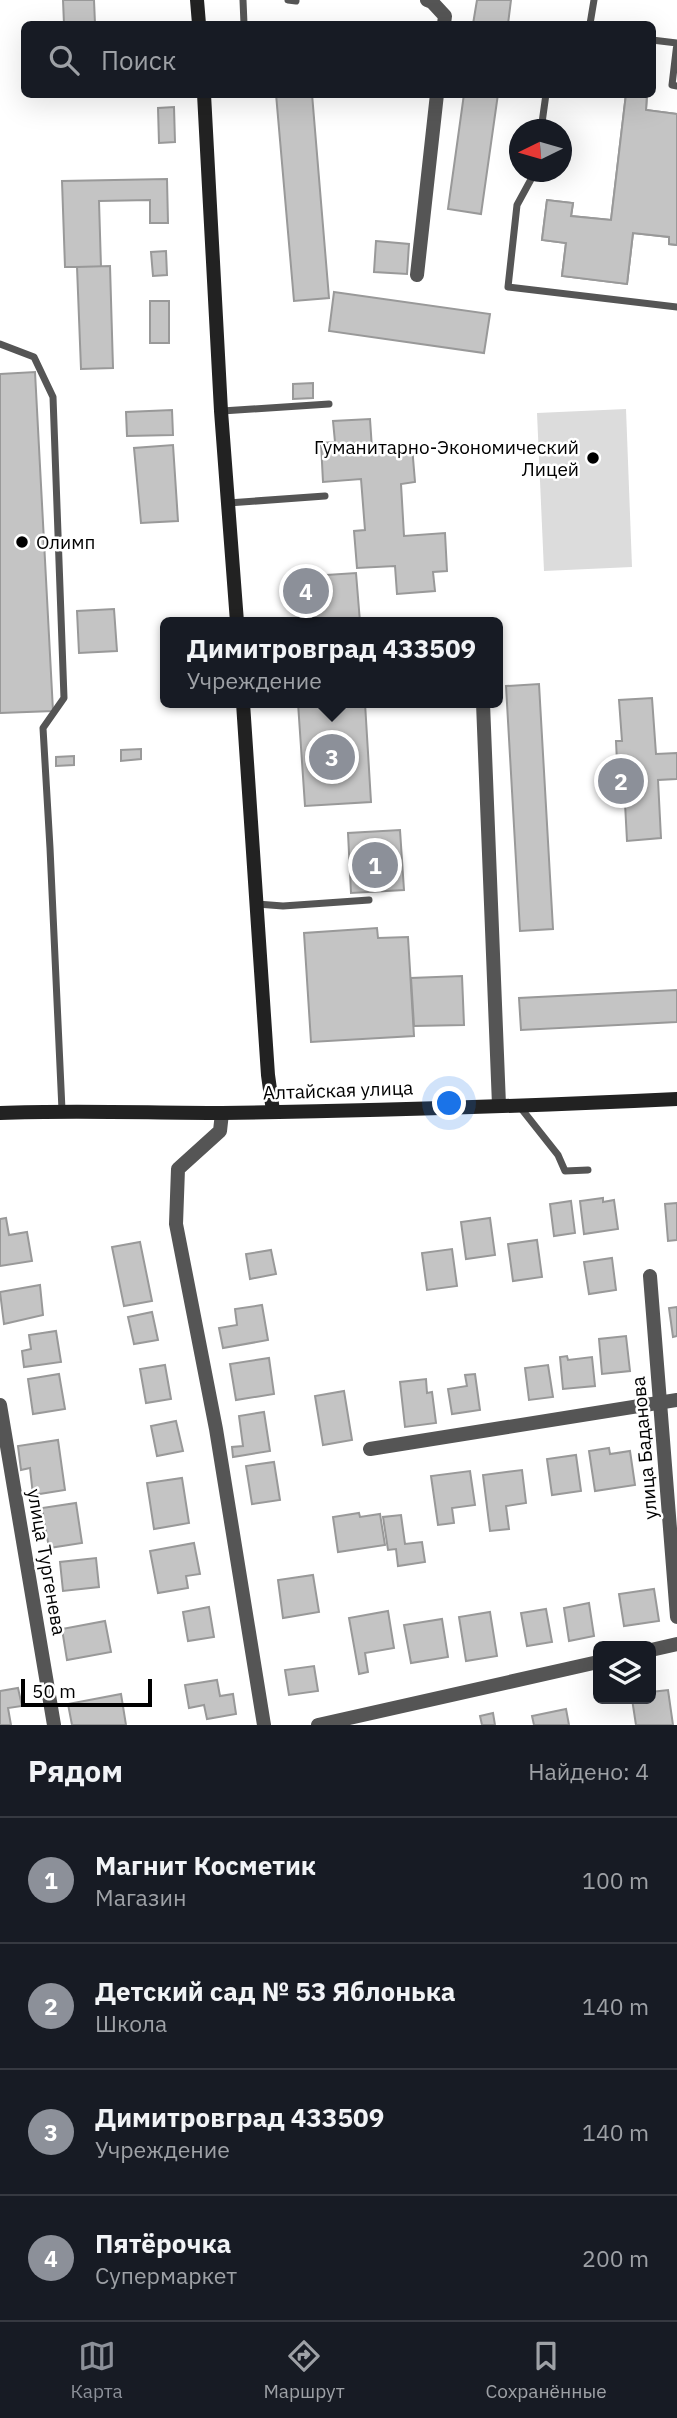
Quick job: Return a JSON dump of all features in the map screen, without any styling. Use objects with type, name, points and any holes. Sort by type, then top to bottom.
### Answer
[{"type":"street","points":[[197,0],[199,21]]},
{"type":"street","points":[[427,0],[445,16],[444,21]]},
{"type":"street","points":[[204,98],[221,411],[237,617]]},
{"type":"street","points":[[417,275],[437,98]]},
{"type":"street","points":[[243,708],[268,1075],[273,1111]]},
{"type":"street","points":[[483,708],[499,1105]]},
{"type":"street","name":"Алтайская улица","points":[[0,1113],[62,1110],[222,1112],[519,1106],[677,1099]]},
{"type":"street","points":[[222,1112],[220,1131],[178,1169],[176,1224],[216,1429],[264,1725]]},
{"type":"street","name":"улица Баданова","points":[[650,1276],[677,1618]]},
{"type":"street","points":[[369,1450],[677,1400]]},
{"type":"street","name":"улица Тургенева","points":[[0,1405],[54,1725]]},
{"type":"street","points":[[656,1649],[677,1644]]},
{"type":"street","points":[[318,1725],[593,1663]]},
{"type":"lane","points":[[243,0],[244,21]]},
{"type":"lane","points":[[590,21],[594,0]]},
{"type":"lane","points":[[656,40],[677,43],[672,85],[677,86]]},
{"type":"lane","points":[[543,119],[545,98]]},
{"type":"lane","points":[[530,182],[517,205],[508,287],[677,307]]},
{"type":"lane","points":[[0,344],[34,357],[53,397],[64,698],[43,728],[62,1110]]},
{"type":"lane","points":[[221,411],[329,404]]},
{"type":"lane","points":[[228,503],[325,496]]},
{"type":"lane","points":[[257,904],[284,906],[369,900]]},
{"type":"lane","points":[[519,1106],[558,1155],[565,1171],[588,1170]]},
{"type":"shaded area","points":[[626,409],[632,567],[544,571],[537,413]]},
{"type":"building","points":[[63,0],[94,0],[95,21],[64,21]]},
{"type":"building","points":[[477,0],[511,0],[508,21],[474,21]]},
{"type":"building","points":[[276,98],[312,98],[329,298],[294,301]]},
{"type":"building","points":[[463,98],[497,98],[481,214],[448,209]]},
{"type":"building","points":[[626,98],[647,98],[646,110],[677,114],[677,149],[643,145],[639,185],[648,186],[647,192],[675,196],[677,181],[677,245],[669,244],[669,237],[633,233],[627,284],[562,276],[566,243],[542,240],[547,200],[573,203],[571,216],[611,220]]},
{"type":"building","points":[[626,98],[647,98],[646,110],[677,114],[677,245],[669,244],[669,237],[633,233],[627,284],[562,276],[566,243],[542,240],[547,200],[573,203],[571,216],[611,220]]},
{"type":"building","points":[[174,107],[175,142],[159,143],[158,108]]},
{"type":"building","points":[[167,179],[168,223],[150,223],[150,200],[99,201],[101,267],[65,267],[62,181]]},
{"type":"building","points":[[376,241],[409,244],[407,274],[374,272]]},
{"type":"building","points":[[166,251],[167,275],[153,276],[151,252]]},
{"type":"building","points":[[110,266],[113,368],[81,369],[77,267]]},
{"type":"building","points":[[334,292],[490,314],[484,353],[329,331]]},
{"type":"building","points":[[150,301],[169,301],[169,343],[150,343]]},
{"type":"building","name":"Олимп","points":[[35,372],[53,711],[0,713],[0,374]]},
{"type":"building","points":[[313,383],[313,398],[293,399],[293,384]]},
{"type":"building","points":[[172,410],[173,435],[127,436],[126,412]]},
{"type":"building","points":[[370,419],[372,449],[412,446],[415,482],[401,484],[404,536],[445,533],[447,571],[433,572],[435,591],[397,594],[395,566],[357,568],[354,531],[365,530],[361,479],[323,482],[321,443],[335,442],[333,421]]},
{"type":"building","points":[[173,445],[178,521],[141,523],[134,448]]},
{"type":"building","points":[[356,573],[360,617],[300,617],[296,577]]},
{"type":"building","points":[[114,609],[117,651],[79,653],[77,611]]},
{"type":"building","points":[[539,684],[553,929],[520,931],[506,686]]},
{"type":"building","points":[[652,698],[656,754],[677,753],[677,779],[658,780],[661,838],[627,841],[625,803],[619,803],[618,780],[636,779],[635,761],[617,763],[616,741],[622,741],[619,700]]},
{"type":"building","points":[[298,708],[365,708],[371,802],[305,806]]},
{"type":"building","points":[[141,749],[141,759],[121,761],[121,750]]},
{"type":"building","points":[[74,756],[74,765],[56,766],[56,757]]},
{"type":"building","points":[[400,830],[404,890],[351,893],[348,833]]},
{"type":"building","points":[[377,928],[378,938],[408,937],[414,1036],[311,1042],[304,933]]},
{"type":"building","points":[[462,976],[464,1025],[414,1026],[411,978]]},
{"type":"building","points":[[677,990],[677,1022],[521,1030],[519,998]]},
{"type":"building","points":[[603,1198],[603,1202],[614,1200],[618,1229],[584,1234],[580,1201]]},
{"type":"building","points":[[571,1201],[575,1233],[554,1236],[550,1204]]},
{"type":"building","points":[[677,1203],[677,1240],[668,1241],[665,1204]]},
{"type":"building","points":[[6,1218],[9,1235],[27,1232],[32,1261],[0,1266],[0,1219]]},
{"type":"building","points":[[490,1218],[495,1255],[466,1259],[461,1222]]},
{"type":"building","points":[[537,1240],[542,1277],[513,1281],[508,1244]]},
{"type":"building","points":[[140,1242],[152,1301],[124,1306],[112,1247]]},
{"type":"building","points":[[452,1249],[457,1286],[427,1290],[422,1253]]},
{"type":"building","points":[[271,1250],[276,1274],[250,1279],[246,1254]]},
{"type":"building","points":[[612,1258],[616,1290],[589,1294],[584,1262]]},
{"type":"building","points":[[40,1285],[43,1315],[4,1324],[0,1292]]},
{"type":"building","points":[[262,1305],[268,1340],[223,1348],[219,1328],[237,1325],[235,1309]]},
{"type":"building","points":[[677,1307],[677,1336],[673,1337],[669,1308]]},
{"type":"building","points":[[152,1312],[158,1340],[134,1344],[128,1317]]},
{"type":"building","points":[[56,1331],[61,1362],[24,1367],[22,1351],[31,1349],[29,1335]]},
{"type":"building","points":[[626,1336],[630,1371],[602,1374],[599,1339]]},
{"type":"building","points":[[567,1356],[568,1360],[592,1357],[595,1386],[563,1389],[560,1357]]},
{"type":"building","points":[[269,1358],[274,1394],[236,1400],[230,1364]]},
{"type":"building","points":[[165,1365],[171,1399],[146,1403],[140,1369]]},
{"type":"building","points":[[548,1365],[553,1397],[529,1400],[525,1368]]},
{"type":"building","points":[[59,1374],[65,1409],[33,1414],[28,1379]]},
{"type":"building","points":[[475,1374],[480,1410],[452,1414],[448,1389],[467,1386],[465,1375]]},
{"type":"building","points":[[426,1379],[427,1393],[432,1392],[436,1423],[405,1427],[400,1382]]},
{"type":"building","points":[[344,1391],[352,1440],[323,1445],[315,1396]]},
{"type":"building","points":[[264,1412],[270,1451],[233,1457],[232,1447],[243,1446],[239,1416]]},
{"type":"building","points":[[176,1421],[183,1451],[157,1456],[151,1426]]},
{"type":"building","points":[[58,1440],[65,1490],[33,1495],[30,1468],[21,1470],[18,1446]]},
{"type":"building","points":[[609,1448],[610,1454],[630,1451],[635,1485],[595,1491],[589,1451]]},
{"type":"building","points":[[576,1455],[581,1491],[552,1495],[547,1459]]},
{"type":"building","points":[[274,1462],[280,1500],[252,1504],[246,1466]]},
{"type":"building","points":[[522,1470],[526,1503],[506,1506],[509,1529],[490,1531],[483,1475]]},
{"type":"building","points":[[470,1471],[475,1505],[452,1508],[454,1523],[438,1525],[431,1476]]},
{"type":"building","points":[[182,1478],[189,1523],[154,1529],[147,1483]]},
{"type":"building","points":[[76,1503],[82,1543],[49,1548],[42,1508]]},
{"type":"building","points":[[359,1513],[360,1517],[380,1514],[385,1545],[338,1552],[333,1517]]},
{"type":"building","points":[[401,1515],[405,1544],[422,1542],[425,1562],[398,1566],[396,1549],[388,1550],[383,1517]]},
{"type":"building","points":[[194,1543],[200,1574],[186,1576],[188,1588],[158,1593],[150,1551]]},
{"type":"building","points":[[96,1558],[99,1587],[63,1591],[60,1562]]},
{"type":"building","points":[[313,1575],[319,1612],[283,1618],[278,1580]]},
{"type":"building","points":[[654,1589],[659,1621],[624,1626],[619,1594]]},
{"type":"building","points":[[589,1603],[594,1636],[569,1641],[564,1608]]},
{"type":"building","points":[[209,1607],[214,1637],[188,1641],[183,1612]]},
{"type":"building","points":[[546,1609],[552,1642],[527,1646],[521,1613]]},
{"type":"building","points":[[388,1611],[394,1648],[365,1653],[368,1672],[359,1674],[349,1618]]},
{"type":"building","points":[[490,1612],[497,1656],[466,1661],[459,1617]]},
{"type":"building","points":[[442,1619],[448,1657],[411,1663],[404,1625]]},
{"type":"building","points":[[105,1621],[111,1652],[67,1660],[62,1629]]},
{"type":"building","points":[[314,1666],[318,1691],[289,1695],[285,1670]]},
{"type":"building","points":[[217,1680],[220,1696],[233,1694],[236,1714],[207,1719],[204,1705],[189,1708],[185,1685]]},
{"type":"building","points":[[18,1688],[22,1706],[8,1708],[11,1725],[0,1725],[0,1691]]},
{"type":"building","points":[[668,1690],[673,1725],[636,1725],[633,1704],[656,1704],[656,1691]]},
{"type":"building","points":[[121,1694],[126,1725],[72,1725],[68,1704]]},
{"type":"building","points":[[566,1709],[569,1725],[534,1725],[532,1716]]},
{"type":"building","points":[[493,1713],[495,1725],[482,1725],[480,1716]]},
{"type":"place","name":"Гуманитарно-Экономический Лицей","points":[[593,458]]},
{"type":"place","name":"Олимп","points":[[22,542]]},
{"type":"place","name":"Пятёрочка","points":[[306,591]]},
{"type":"place","name":"Димитровград 433509","points":[[332,757]]},
{"type":"place","name":"Детский сад № 53 Яблонька","points":[[621,781]]},
{"type":"place","name":"Магнит Косметик","points":[[375,865]]}]
